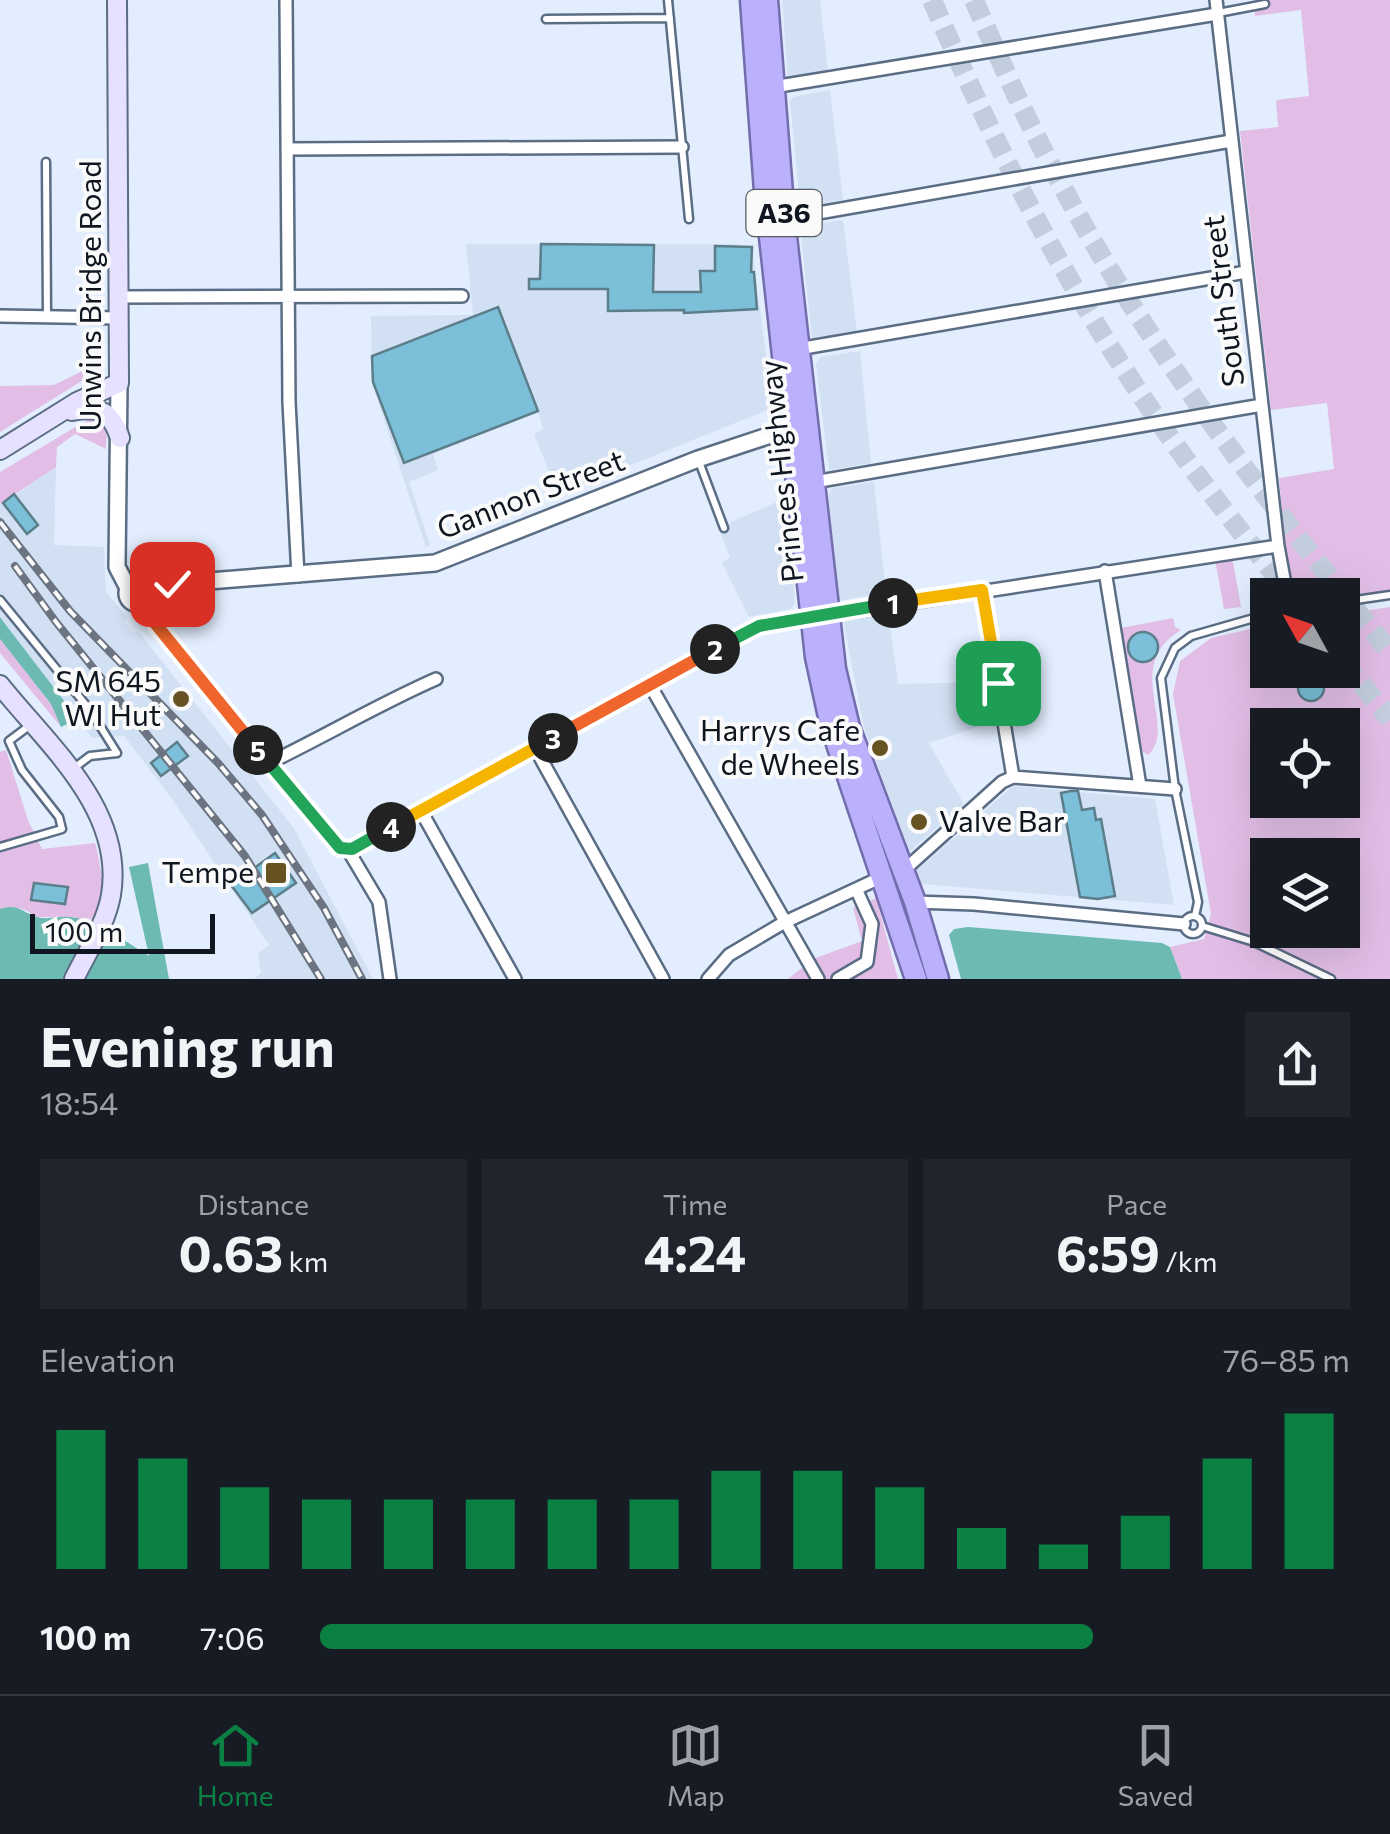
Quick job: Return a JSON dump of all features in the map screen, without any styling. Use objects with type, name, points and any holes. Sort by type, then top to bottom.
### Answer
[{"type":"highway","name":"Princes Highway","points":[[750,0],[764,192],[799,426],[819,615],[893,874],[893,903],[916,979]]},
{"type":"highway","name":"Princes Highway","points":[[767,0],[798,349],[799,426],[814,482],[819,615]]},
{"type":"highway","name":"Princes Highway","points":[[893,874],[915,902],[938,979]]},
{"type":"main road","name":"Unwins Bridge Road","points":[[117,0],[120,383]]},
{"type":"main road","points":[[0,450],[57,414],[120,383]]},
{"type":"main road","points":[[57,414],[100,409],[112,418],[120,438]]},
{"type":"main road","points":[[0,684],[100,815],[110,843],[111,896],[74,979]]},
{"type":"street","points":[[286,0],[289,402],[298,576]]},
{"type":"street","points":[[774,87],[1216,7]]},
{"type":"street","name":"South Street","points":[[1216,7],[1284,578]]},
{"type":"street","points":[[784,220],[1231,141]]},
{"type":"street","points":[[288,149],[682,148]]},
{"type":"street","points":[[798,349],[1246,272]]},
{"type":"street","points":[[120,297],[462,296]]},
{"type":"street","points":[[0,316],[120,318]]},
{"type":"street","name":"Unwins Bridge Road","points":[[120,383],[117,567],[130,601],[144,597]]},
{"type":"street","points":[[814,482],[1262,405]]},
{"type":"street","name":"Gannon Street","points":[[144,597],[172,584],[434,563],[698,459],[799,426]]},
{"type":"street","points":[[144,597],[269,763],[330,838],[348,850],[759,626],[1278,546]]},
{"type":"street","points":[[1105,572],[1140,786]]},
{"type":"street","points":[[982,590],[1013,777]]},
{"type":"street","points":[[269,763],[436,679]]},
{"type":"street","points":[[650,685],[818,979]]},
{"type":"street","points":[[535,748],[663,979]]},
{"type":"street","points":[[708,979],[729,955],[783,923],[893,874],[1002,782],[1013,777],[1176,789]]},
{"type":"street","points":[[421,810],[515,979]]},
{"type":"street","points":[[348,850],[379,902],[390,979]]},
{"type":"street","points":[[838,979],[867,962],[872,924],[858,890]]},
{"type":"street","points":[[893,903],[974,904],[1184,924]]},
{"type":"lane","points":[[668,0],[689,219]]},
{"type":"lane","points":[[1216,7],[1265,4]]},
{"type":"lane","points":[[546,20],[670,18]]},
{"type":"lane","points":[[46,162],[47,316]]},
{"type":"lane","points":[[698,459],[724,528]]},
{"type":"lane","points":[[1360,599],[1390,595]]},
{"type":"lane","points":[[6,607],[18,599]]},
{"type":"lane","points":[[0,600],[90,710],[118,753],[90,756],[70,772]]},
{"type":"lane","points":[[1195,916],[1198,902],[1162,692],[1165,666],[1175,648],[1191,636],[1250,619]]},
{"type":"lane","points":[[0,847],[62,829],[59,818],[22,770],[10,742],[31,724]]},
{"type":"lane","points":[[1195,916],[1202,926],[1191,934],[1184,924],[1186,918],[1195,916]]},
{"type":"lane","points":[[1202,926],[1254,942],[1331,979]]},
{"type":"shaded area","points":[[782,0],[820,0],[828,72],[788,79]]},
{"type":"shaded area","points":[[1254,0],[1390,0],[1390,591],[1360,595],[1360,578],[1288,578],[1279,478],[1334,469],[1327,403],[1271,410],[1240,131],[1278,127],[1276,100],[1309,96],[1301,10],[1255,16]]},
{"type":"shaded area","points":[[830,90],[843,200],[800,206],[790,100]]},
{"type":"shaded area","points":[[843,220],[857,332],[812,339],[800,226]]},
{"type":"shaded area","points":[[466,244],[738,244],[739,249],[752,249],[773,408],[558,494],[534,434],[543,429],[538,412],[433,454],[438,470],[409,482],[430,545],[426,547],[372,383],[371,316],[473,315]]},
{"type":"shaded area","points":[[860,351],[871,463],[829,470],[816,364],[821,357]]},
{"type":"shaded area","points":[[105,360],[96,372],[0,432],[0,386],[54,385]]},
{"type":"shaded area","points":[[89,419],[107,430],[106,449],[75,434],[57,447],[56,467],[0,504],[0,472]]},
{"type":"shaded area","points":[[56,467],[54,545],[104,547],[106,592],[126,616],[125,623],[133,633],[138,631],[293,827],[373,979],[254,979],[261,973],[258,953],[269,945],[172,799],[124,736],[92,738],[0,617],[0,504]]},
{"type":"shaded area","points":[[874,482],[886,592],[839,601],[828,496],[832,488]]},
{"type":"shaded area","points":[[784,499],[795,603],[790,609],[749,617],[722,563],[730,557],[720,532],[730,527],[729,523]]},
{"type":"shaded area","points":[[1231,551],[1241,607],[1224,609],[1214,554]]},
{"type":"shaded area","points":[[1390,607],[1390,979],[1182,979],[1170,947],[1204,939],[1211,914],[1173,694],[1180,661],[1211,638],[1250,629],[1250,688],[1360,688],[1360,611]]},
{"type":"shaded area","points":[[888,612],[898,684],[986,682],[993,722],[929,743],[964,804],[909,852],[864,728],[843,619]]},
{"type":"shaded area","points":[[0,617],[78,719],[61,727],[51,704],[0,639]]},
{"type":"shaded area","points":[[1173,618],[1175,627],[1181,630],[1164,645],[1155,661],[1152,678],[1158,729],[1156,743],[1148,755],[1142,751],[1121,628]]},
{"type":"shaded area","points":[[0,639],[51,704],[61,727],[0,653]]},
{"type":"shaded area","points":[[6,750],[28,820],[42,849],[95,843],[102,885],[99,904],[88,924],[74,917],[36,917],[19,908],[0,909],[0,752]]},
{"type":"shaded area","points":[[1013,786],[1155,799],[1174,905],[921,884],[915,872]]},
{"type":"shaded area","points":[[148,863],[169,979],[0,979],[0,909],[6,907],[41,918],[70,917],[91,922],[149,956],[129,867]]},
{"type":"shaded area","points":[[876,898],[898,979],[788,979],[813,959],[862,941],[853,908]]},
{"type":"shaded area","points":[[954,929],[1162,943],[1170,947],[1182,979],[961,979],[949,935]]},
{"type":"building","points":[[541,244],[654,245],[653,292],[701,292],[700,271],[715,271],[715,246],[752,247],[751,272],[757,309],[684,313],[608,311],[608,289],[529,289],[529,279],[540,279]]},
{"type":"building","points":[[498,307],[538,411],[404,463],[373,382],[372,356]]},
{"type":"building","points":[[14,494],[38,525],[27,534],[3,503]]},
{"type":"building","points":[[1143,632],[1154,636],[1158,647],[1154,658],[1143,662],[1132,658],[1128,647],[1132,636]]},
{"type":"building","points":[[1298,688],[1324,688],[1320,697],[1311,701]]},
{"type":"building","points":[[177,742],[188,756],[161,776],[151,763]]},
{"type":"building","points":[[1078,791],[1082,810],[1094,808],[1096,820],[1101,819],[1115,896],[1080,897],[1061,793]]},
{"type":"building","points":[[275,853],[296,883],[252,913],[231,885]]},
{"type":"building","points":[[34,883],[68,887],[65,904],[31,900]]},
{"type":"tunnel","points":[[932,0],[1012,172],[1104,338],[1174,443],[1277,578]]},
{"type":"tunnel","points":[[974,0],[1050,163],[1134,309],[1257,485],[1390,652]]},
{"type":"tunnel","points":[[1360,683],[1390,719]]},
{"type":"railway","points":[[0,522],[70,611],[218,763],[262,815],[324,908],[362,979]]},
{"type":"railway","points":[[15,566],[245,856],[321,979]]},
{"type":"place","name":"SM 645 WI Hut","points":[[181,699]]},
{"type":"place","name":"Harrys Cafe de Wheels","points":[[880,748]]},
{"type":"place","name":"Valve Bar","points":[[919,822]]},
{"type":"place","name":"Tempe","points":[[276,873]]},
{"type":"route","points":[[172,584],[148,589],[147,599],[140,604],[330,838],[348,850],[759,626],[982,590],[998,683]]}]
